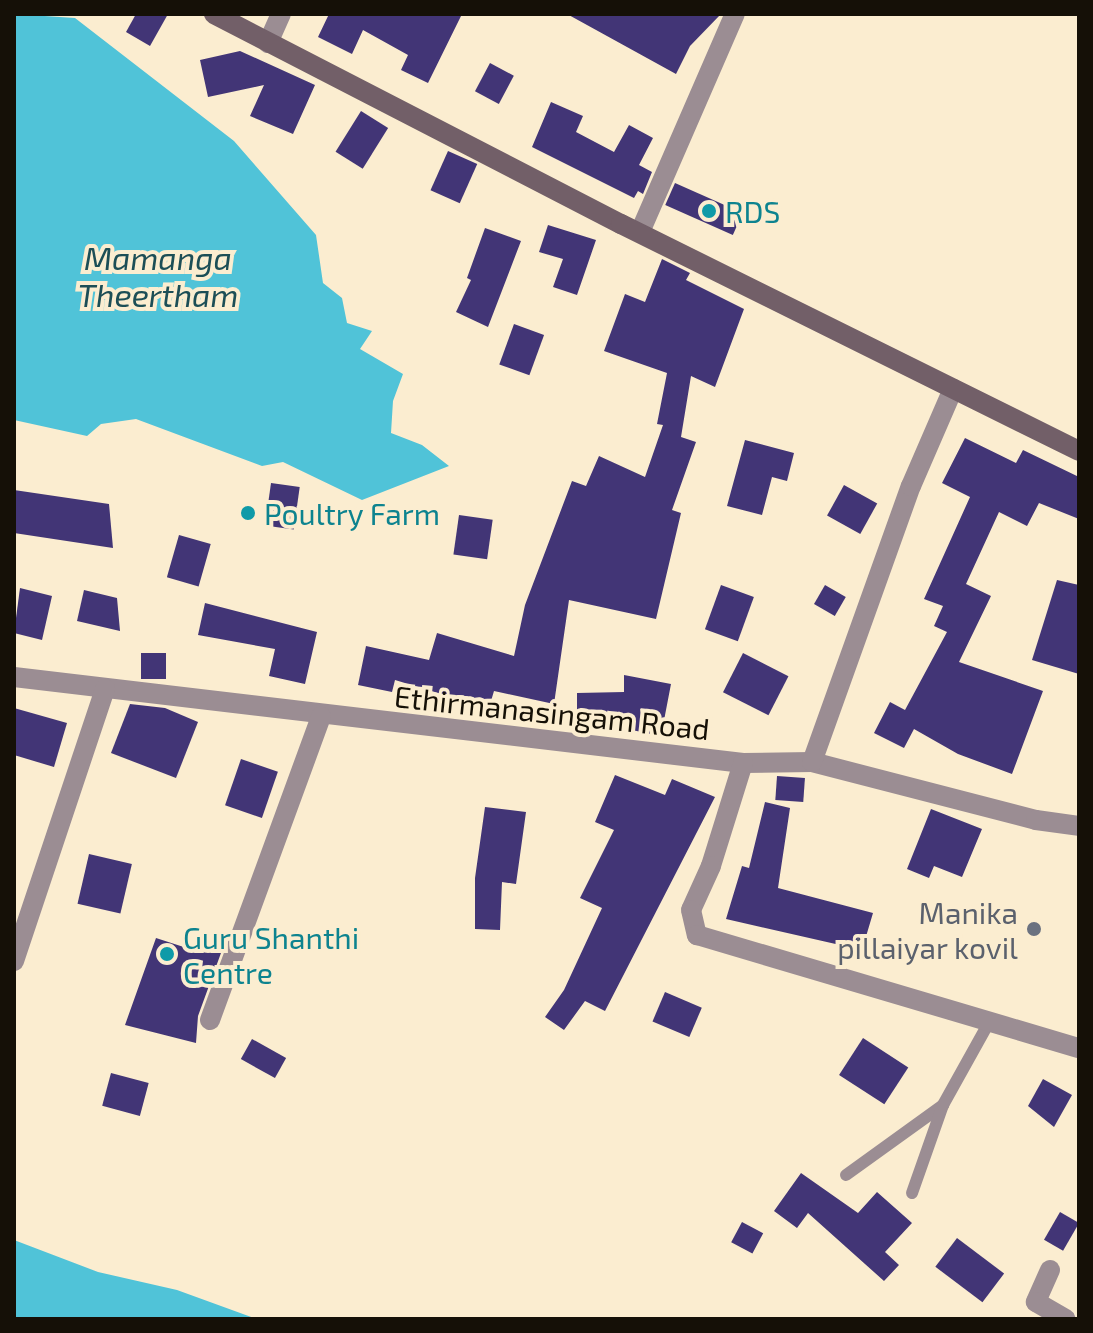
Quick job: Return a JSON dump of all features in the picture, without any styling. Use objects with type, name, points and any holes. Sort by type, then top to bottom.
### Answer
[{"type":"main road","points":[[214,14],[640,232],[1079,451]]},
{"type":"street","points":[[268,43],[281,14]]},
{"type":"street","points":[[640,232],[735,14]]},
{"type":"street","points":[[812,762],[911,486],[953,389]]},
{"type":"street","name":"Ethirmanasingam Road","points":[[14,677],[321,717],[743,763],[812,762],[1036,820],[1079,826]]},
{"type":"street","points":[[14,961],[105,689]]},
{"type":"street","points":[[210,1020],[321,717]]},
{"type":"street","points":[[743,763],[711,866],[691,910],[697,935],[988,1024],[1079,1048]]},
{"type":"street","points":[[1050,1270],[1036,1302],[1065,1319]]},
{"type":"lane","points":[[912,1193],[943,1105],[988,1024]]},
{"type":"lane","points":[[846,1175],[943,1105]]},
{"type":"water","name":"Mamanga Theertham","points":[[14,14],[75,18],[234,141],[316,235],[323,283],[342,298],[347,323],[372,331],[360,349],[403,374],[393,401],[391,433],[422,445],[449,466],[362,500],[283,462],[262,466],[136,419],[101,424],[87,436],[14,420]]},
{"type":"water","points":[[14,1240],[98,1272],[177,1290],[257,1319],[14,1319]]},
{"type":"building","points":[[136,14],[168,14],[150,46],[126,32]]},
{"type":"building","points":[[329,14],[462,14],[428,83],[401,70],[408,55],[363,30],[352,54],[318,37]]},
{"type":"building","points":[[567,14],[721,14],[690,46],[676,74]]},
{"type":"building","points":[[240,51],[315,85],[293,134],[250,116],[264,85],[208,97],[200,60]]},
{"type":"building","points":[[490,63],[514,76],[499,104],[475,91]]},
{"type":"building","points":[[551,102],[583,116],[576,132],[614,152],[629,125],[653,138],[639,165],[652,172],[643,194],[638,191],[634,198],[532,147]]},
{"type":"building","points":[[361,111],[388,128],[363,169],[336,152]]},
{"type":"building","points":[[448,151],[477,164],[460,203],[431,190]]},
{"type":"building","name":"RDS","points":[[675,183],[743,213],[733,235],[665,205]]},
{"type":"building","points":[[548,225],[596,240],[577,295],[553,287],[563,259],[539,252]]},
{"type":"building","points":[[485,228],[521,241],[488,327],[456,312],[471,280],[467,278]]},
{"type":"building","points":[[662,259],[690,273],[686,280],[744,309],[715,387],[691,376],[681,437],[696,442],[672,510],[681,513],[656,619],[569,600],[554,704],[494,691],[491,701],[459,695],[458,699],[395,680],[392,692],[358,685],[366,646],[429,660],[437,633],[514,656],[525,605],[572,481],[586,486],[599,456],[645,477],[663,425],[657,424],[667,373],[604,351],[625,294],[645,302]]},
{"type":"building","points":[[514,324],[544,335],[529,375],[499,364]]},
{"type":"building","points":[[965,438],[1016,463],[1023,450],[1079,477],[1079,519],[1039,503],[1027,526],[999,512],[966,584],[991,596],[959,662],[1043,691],[1012,774],[958,754],[914,729],[904,748],[874,733],[890,702],[905,710],[947,632],[934,626],[943,606],[924,599],[970,497],[942,483]]},
{"type":"building","points":[[745,440],[794,453],[787,481],[772,477],[762,515],[727,506]]},
{"type":"building","points":[[271,483],[300,487],[294,530],[265,526]]},
{"type":"building","points":[[844,485],[877,503],[860,534],[827,516]]},
{"type":"building","points":[[14,490],[109,504],[113,548],[14,533]]},
{"type":"building","points":[[459,515],[493,520],[487,559],[453,555]]},
{"type":"building","points":[[179,535],[211,544],[199,586],[167,577]]},
{"type":"building","points":[[1057,580],[1079,585],[1079,674],[1032,660]]},
{"type":"building","points":[[721,585],[754,597],[738,641],[705,629]]},
{"type":"building","points":[[825,585],[846,597],[835,616],[814,604]]},
{"type":"building","points":[[20,588],[52,596],[42,640],[14,633]]},
{"type":"building","points":[[84,590],[117,598],[120,631],[77,621]]},
{"type":"building","points":[[205,603],[317,632],[305,684],[269,676],[275,649],[198,635]]},
{"type":"building","points":[[141,653],[166,653],[166,679],[141,679]]},
{"type":"building","points":[[743,653],[788,676],[768,715],[723,692]]},
{"type":"building","points":[[624,675],[671,684],[661,736],[622,728],[622,719],[577,720],[577,693],[624,692]]},
{"type":"building","points":[[130,704],[165,708],[198,722],[176,778],[111,753]]},
{"type":"building","points":[[14,708],[67,723],[54,767],[14,755]]},
{"type":"building","points":[[241,759],[278,772],[262,818],[225,805]]},
{"type":"building","points":[[615,775],[665,795],[672,779],[715,797],[605,1011],[585,1001],[564,1030],[545,1017],[564,990],[602,908],[580,898],[614,830],[595,822]]},
{"type":"building","points":[[777,776],[805,778],[803,802],[775,800]]},
{"type":"building","points":[[765,802],[790,808],[778,888],[873,913],[862,950],[726,919],[742,866],[749,868]]},
{"type":"building","points":[[485,807],[526,812],[516,884],[502,882],[500,930],[475,929],[475,878]]},
{"type":"building","points":[[931,809],[982,829],[962,877],[934,866],[929,878],[907,869]]},
{"type":"building","points":[[89,854],[132,864],[120,914],[78,904]]},
{"type":"building","points":[[203,934],[225,942],[198,1016],[196,1043],[125,1025],[156,938],[196,951]]},
{"type":"building","points":[[665,992],[702,1008],[689,1037],[652,1021]]},
{"type":"building","points":[[863,1038],[908,1067],[884,1104],[839,1075]]},
{"type":"building","name":"Guru Shanthi Centre","points":[[252,1039],[286,1058],[275,1078],[241,1059]]},
{"type":"building","points":[[111,1073],[149,1083],[140,1116],[102,1106]]},
{"type":"building","points":[[1043,1079],[1072,1095],[1054,1127],[1028,1106]]},
{"type":"building","points":[[801,1173],[858,1213],[877,1192],[912,1223],[885,1252],[899,1265],[884,1281],[808,1213],[797,1228],[774,1211]]},
{"type":"building","points":[[1060,1212],[1079,1223],[1063,1251],[1044,1240]]},
{"type":"building","points":[[742,1222],[763,1233],[752,1254],[731,1242]]},
{"type":"building","points":[[957,1238],[1004,1274],[982,1302],[935,1267]]},
{"type":"place","name":"RDS","points":[[709,211]]},
{"type":"place","name":"Poultry Farm","points":[[248,513]]},
{"type":"place","name":"Manika pillaiyar kovil","points":[[1034,929]]},
{"type":"place","name":"Guru Shanthi Centre","points":[[167,954]]}]
